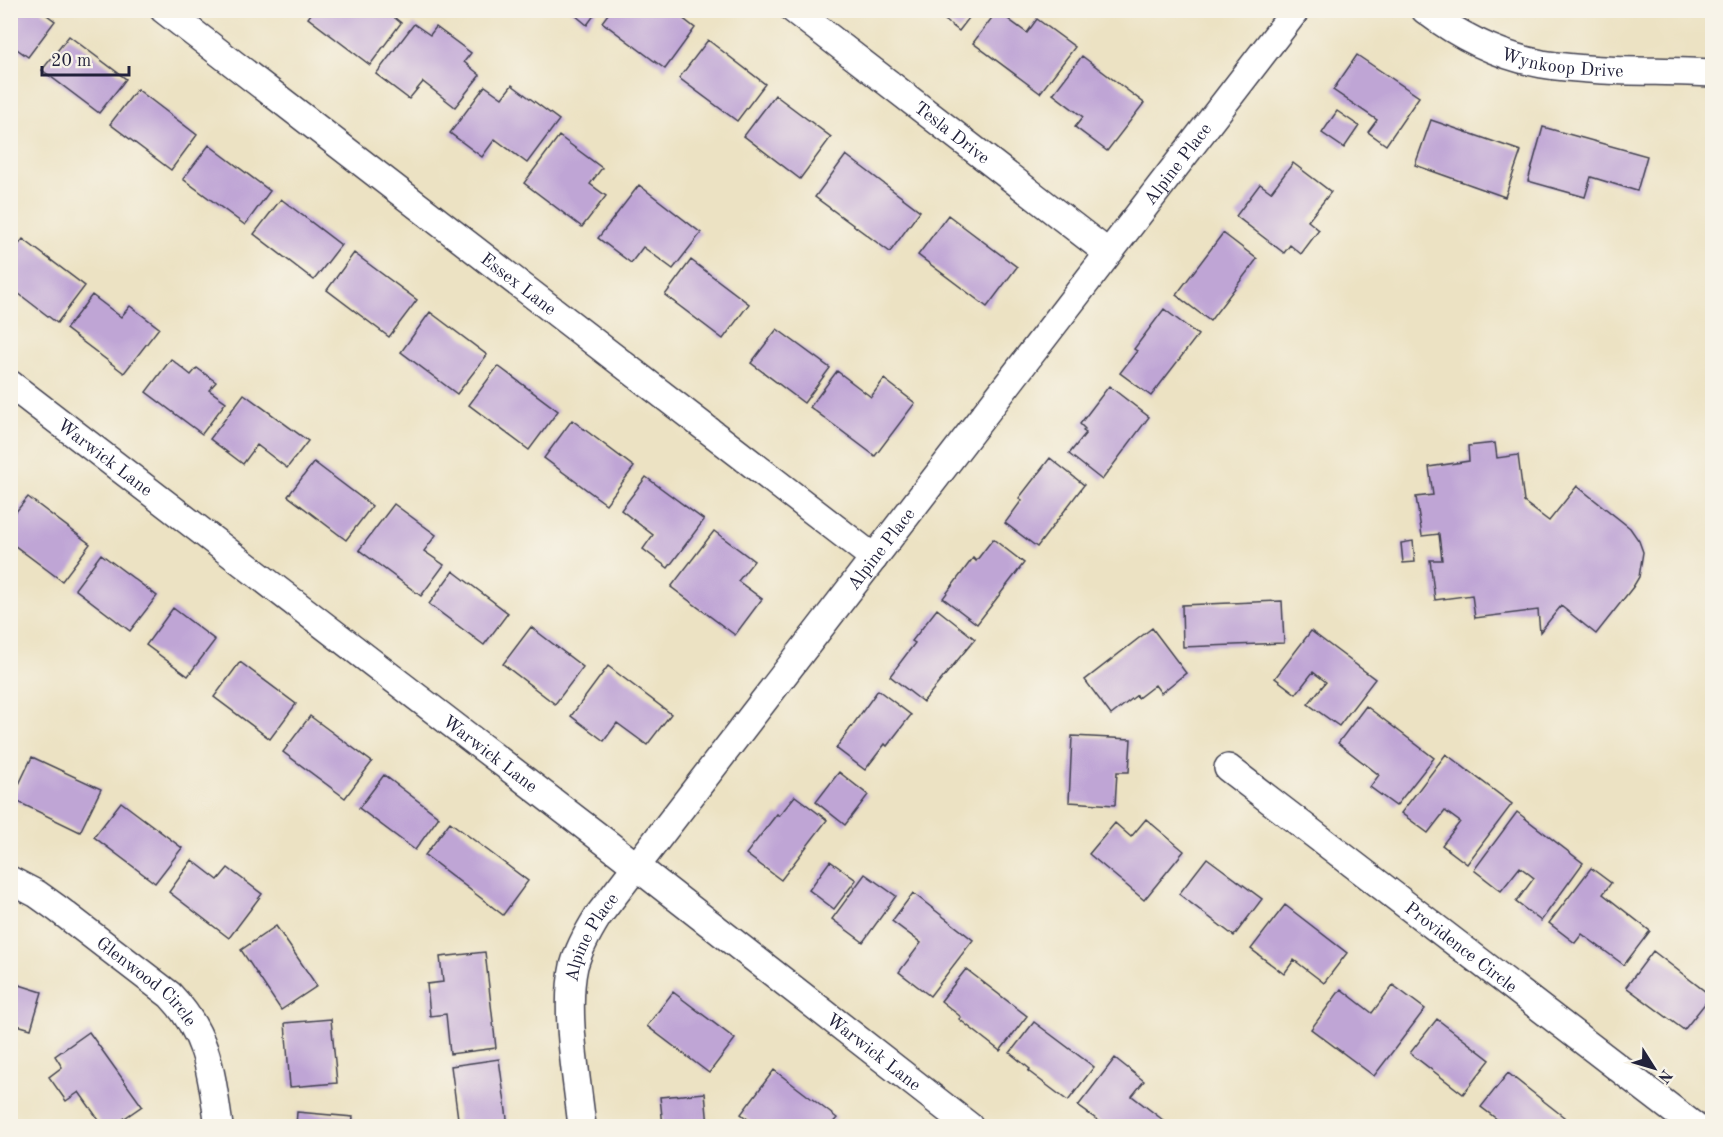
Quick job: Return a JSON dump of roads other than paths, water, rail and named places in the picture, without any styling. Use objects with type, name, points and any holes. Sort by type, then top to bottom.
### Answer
[{"type":"street","name":"Essex Lane","points":[[164,10],[874,558]]},
{"type":"street","name":"Tesla Drive","points":[[794,10],[1108,253]]},
{"type":"street","name":"Alpine Place","points":[[582,1126],[571,1013],[571,987],[575,964],[584,940],[598,916],[1296,10]]},
{"type":"street","name":"Wynkoop Drive","points":[[1425,10],[1467,38],[1502,53],[1541,64],[1713,73]]},
{"type":"street","name":"Warwick Lane","points":[[10,384],[637,866],[969,1126]]},
{"type":"street","name":"Providence Circle","points":[[1228,768],[1694,1126]]},
{"type":"street","name":"Glenwood Circle","points":[[10,880],[57,909],[170,994],[183,1008],[195,1028],[210,1067],[219,1126]]}]
